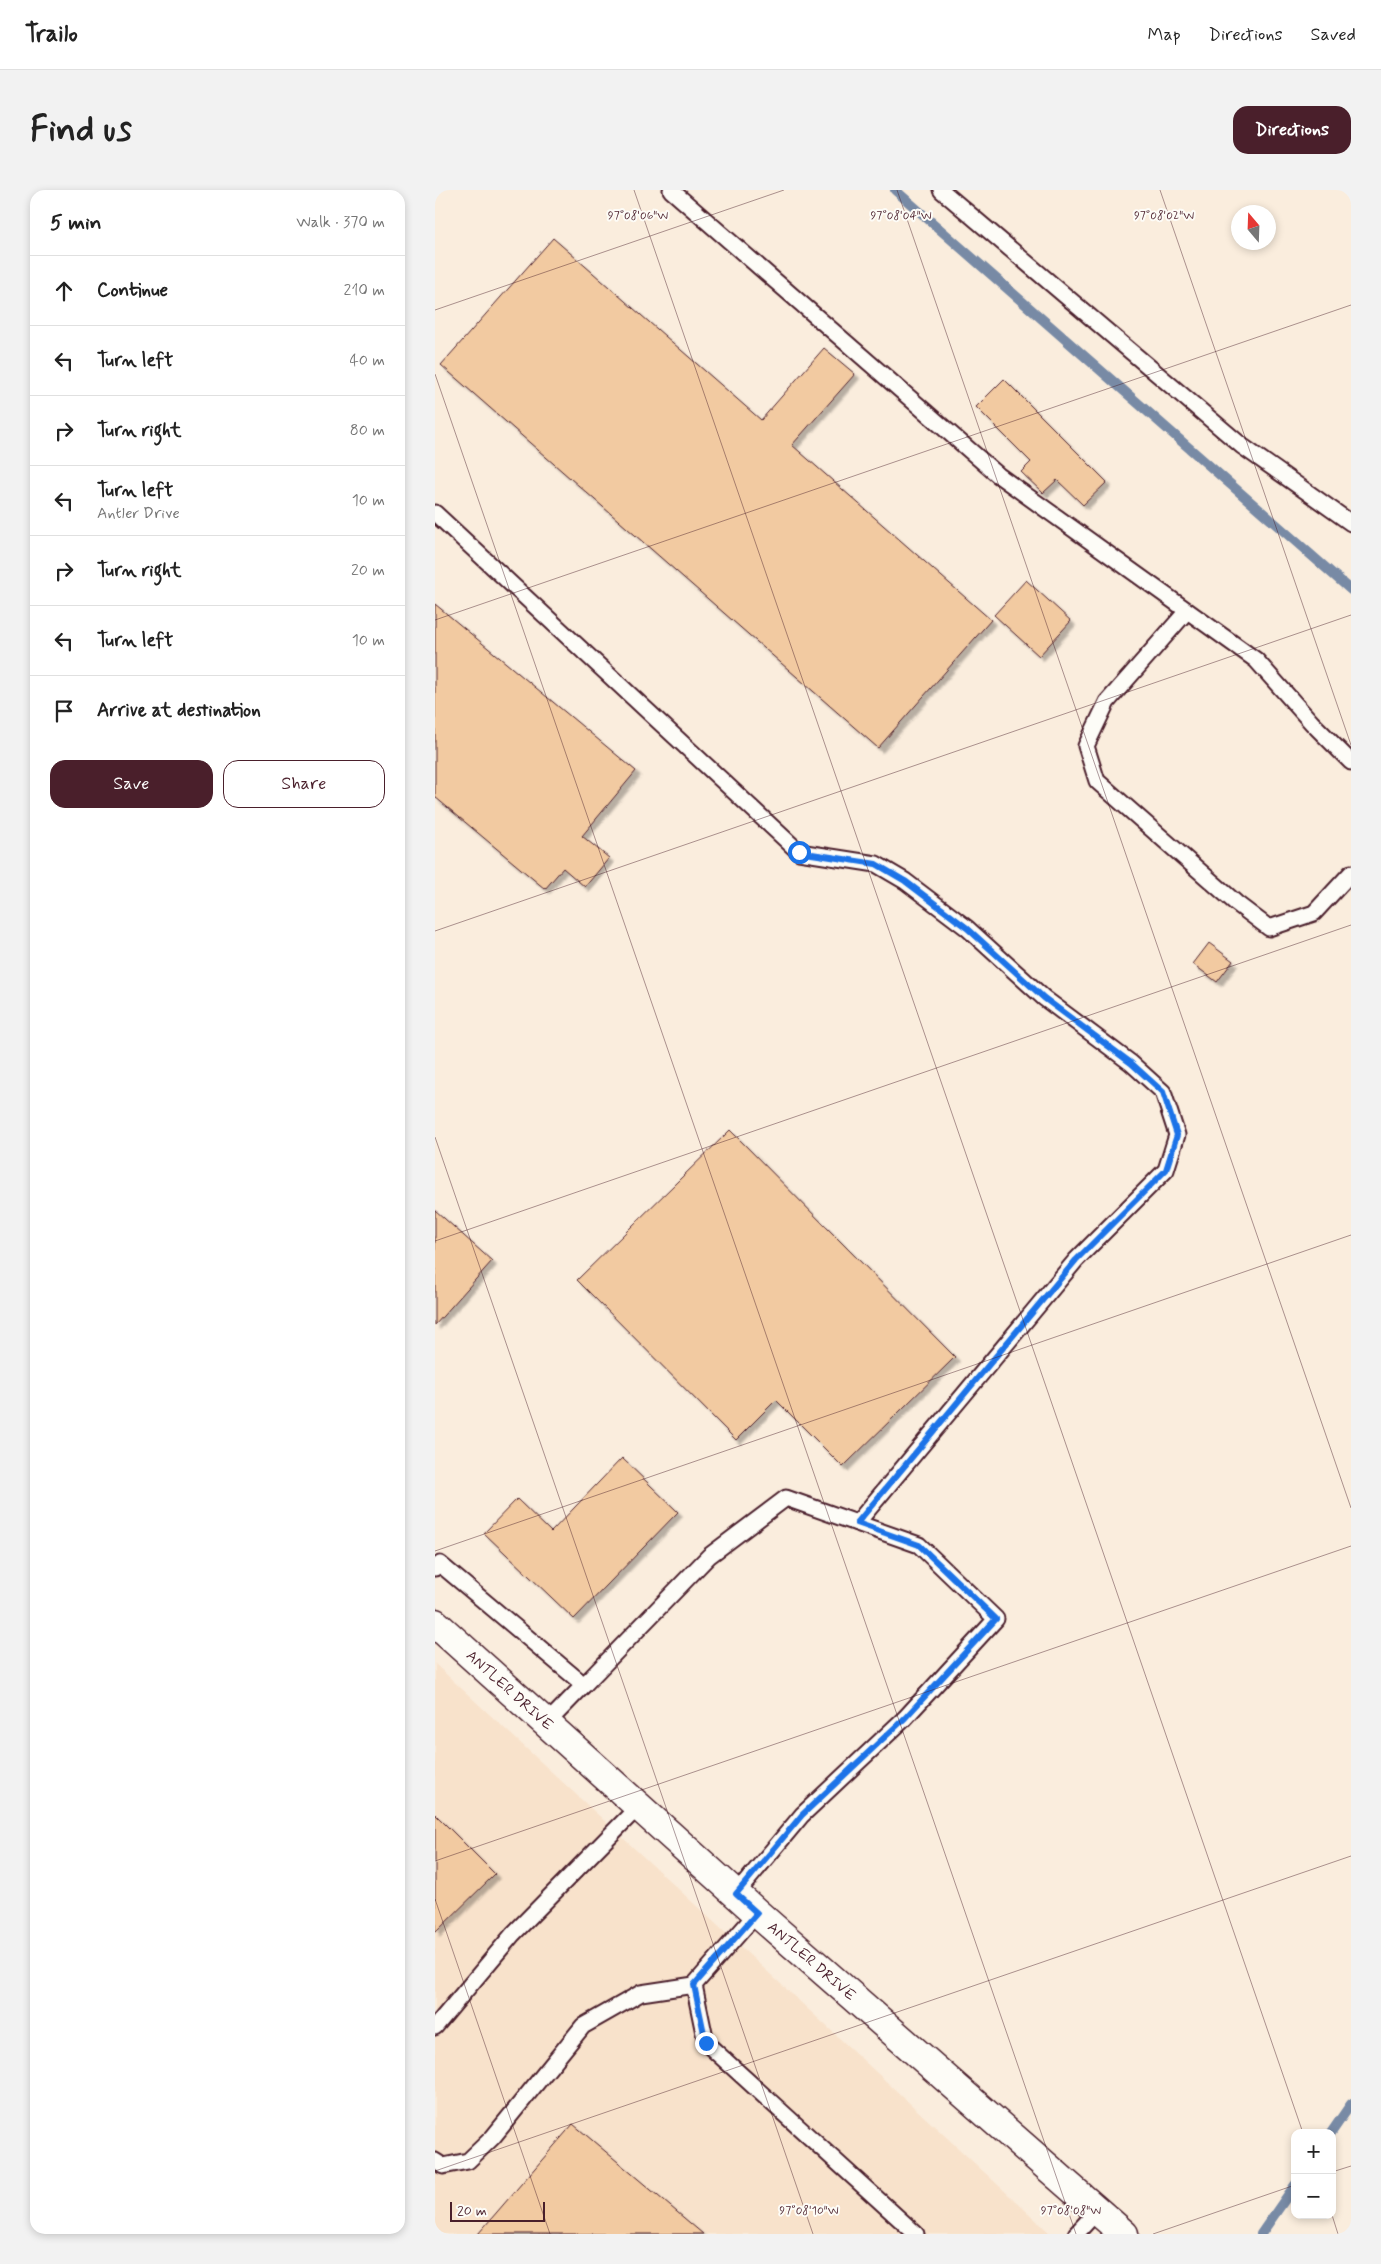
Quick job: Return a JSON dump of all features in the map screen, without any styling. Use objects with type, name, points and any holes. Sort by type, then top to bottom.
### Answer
[{"type":"street","name":"ANTLER DRIVE","points":[[435,1623],[757,1913],[1125,2234]]},
{"type":"lane","points":[[671,190],[998,475],[1256,660],[1312,723],[1351,762]]},
{"type":"lane","points":[[941,190],[1242,446],[1351,523]]},
{"type":"lane","points":[[435,513],[799,852],[876,864],[905,881],[967,928],[1044,998],[1131,1063],[1163,1092],[1177,1135],[1166,1170],[1076,1260],[857,1523]]},
{"type":"lane","points":[[1187,611],[1107,702],[1086,746],[1097,781],[1236,902],[1269,928],[1313,913],[1351,873]]},
{"type":"lane","points":[[547,1723],[709,1556],[786,1498],[919,1545],[996,1619],[905,1718],[802,1815],[736,1894]]},
{"type":"lane","points":[[435,1568],[440,1564],[584,1685]]},
{"type":"lane","points":[[435,2027],[513,1934],[639,1806]]},
{"type":"lane","points":[[435,2161],[443,2166],[468,2161],[493,2137],[583,2026],[641,1993],[694,1985],[757,1913]]},
{"type":"lane","points":[[694,1985],[706,2043],[916,2234]]},
{"type":"lane","points":[[1077,2234],[1098,2210]]},
{"type":"shaded area","points":[[435,1664],[1051,2234],[435,2234]]},
{"type":"building","points":[[553,238],[761,420],[824,348],[855,374],[792,445],[991,620],[878,748],[441,365]]},
{"type":"building","points":[[1004,379],[1107,482],[1083,505],[1057,480],[1043,493],[1021,472],[1031,462],[976,407]]},
{"type":"building","points":[[1026,580],[1071,621],[1039,656],[994,615]]},
{"type":"building","points":[[435,604],[636,771],[582,836],[609,858],[585,887],[563,868],[545,889],[435,797]]},
{"type":"building","points":[[1209,943],[1233,961],[1217,982],[1193,964]]},
{"type":"building","points":[[730,1130],[955,1357],[843,1467],[776,1400],[736,1440],[577,1280]]},
{"type":"building","points":[[435,1210],[492,1261],[435,1325]]},
{"type":"building","points":[[622,1458],[678,1512],[574,1619],[484,1533],[517,1499],[551,1532]]},
{"type":"building","points":[[435,1814],[495,1874],[435,1933]]},
{"type":"building","points":[[573,2124],[703,2234],[478,2234]]},
{"type":"waterway","points":[[895,190],[1351,590]]},
{"type":"waterway","points":[[1334,2129],[1351,2104]]},
{"type":"waterway","points":[[1261,2234],[1291,2191]]},
{"type":"route","points":[[706,2043],[694,1985],[757,1913],[736,1894],[802,1815],[905,1718],[996,1619],[919,1545],[857,1523],[1076,1260],[1166,1170],[1177,1135],[1163,1092],[1131,1063],[1044,998],[967,928],[905,881],[876,864],[799,852]]}]
